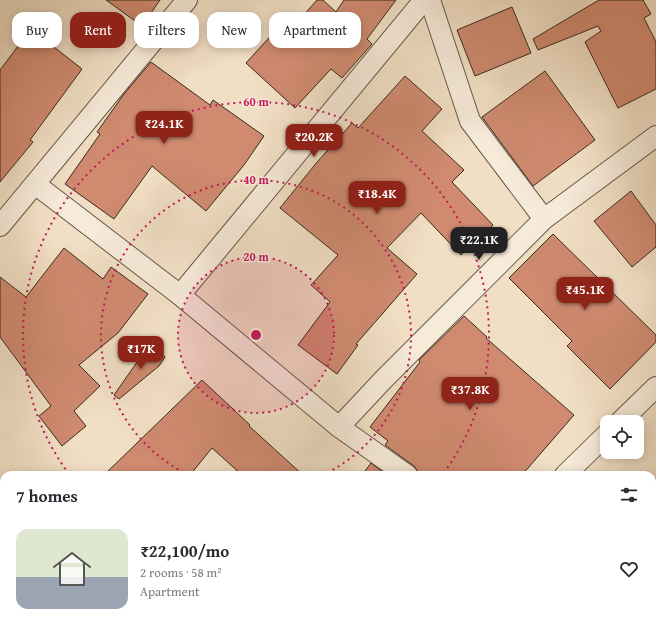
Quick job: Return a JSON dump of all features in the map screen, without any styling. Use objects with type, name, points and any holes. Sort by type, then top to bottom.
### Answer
[{"type":"street","points":[[0,226],[187,0]]},
{"type":"street","points":[[180,295],[424,0]]},
{"type":"street","points":[[430,0],[470,121],[544,219]]},
{"type":"street","points":[[339,427],[384,379],[544,219],[656,136]]},
{"type":"street","points":[[35,184],[180,295],[339,427],[401,471]]},
{"type":"street","points":[[627,415],[656,386]]},
{"type":"street","points":[[569,471],[600,441]]},
{"type":"building","points":[[106,0],[160,0],[152,12],[134,12],[134,20],[126,14],[126,12],[123,12]]},
{"type":"building","points":[[317,0],[323,0],[336,12],[306,12]]},
{"type":"building","points":[[344,0],[396,0],[367,39],[372,44],[342,78],[331,69],[295,108],[246,63],[269,38],[269,48],[361,48],[361,12],[336,12]]},
{"type":"building","points":[[599,0],[643,0],[651,14],[644,18],[656,42],[656,89],[618,108],[585,42],[601,31],[598,26],[538,50],[533,39]]},
{"type":"building","points":[[512,7],[531,53],[475,76],[457,30]]},
{"type":"building","points":[[17,48],[55,48],[82,69],[30,140],[33,142],[0,182],[0,70]]},
{"type":"building","points":[[151,62],[210,105],[213,100],[264,136],[244,165],[206,211],[152,166],[114,219],[65,184],[100,134],[97,132],[124,94]]},
{"type":"building","points":[[545,71],[595,140],[533,186],[482,117]]},
{"type":"building","points":[[405,76],[442,109],[422,131],[464,170],[452,182],[493,225],[461,255],[421,213],[387,248],[417,274],[356,344],[358,345],[337,374],[298,345],[330,302],[311,285],[338,255],[280,208],[318,161],[352,123],[358,128]]},
{"type":"building","points":[[631,191],[656,225],[656,247],[632,267],[594,221]]},
{"type":"building","points":[[553,234],[656,335],[656,342],[610,389],[567,346],[572,341],[509,278]]},
{"type":"building","points":[[64,248],[103,279],[111,267],[148,294],[118,333],[79,365],[100,386],[74,411],[86,426],[62,446],[39,416],[51,406],[0,337],[0,277],[26,297]]},
{"type":"building","points":[[464,316],[487,337],[486,338],[574,415],[525,471],[417,471],[414,466],[385,445],[388,441],[370,427],[420,362],[419,360]]},
{"type":"building","points":[[149,345],[165,357],[159,366],[119,399],[114,395]]},
{"type":"building","points":[[202,380],[250,425],[249,426],[299,471],[238,471],[212,448],[193,471],[108,471]]},
{"type":"building","points":[[371,463],[382,471],[365,471]]}]
